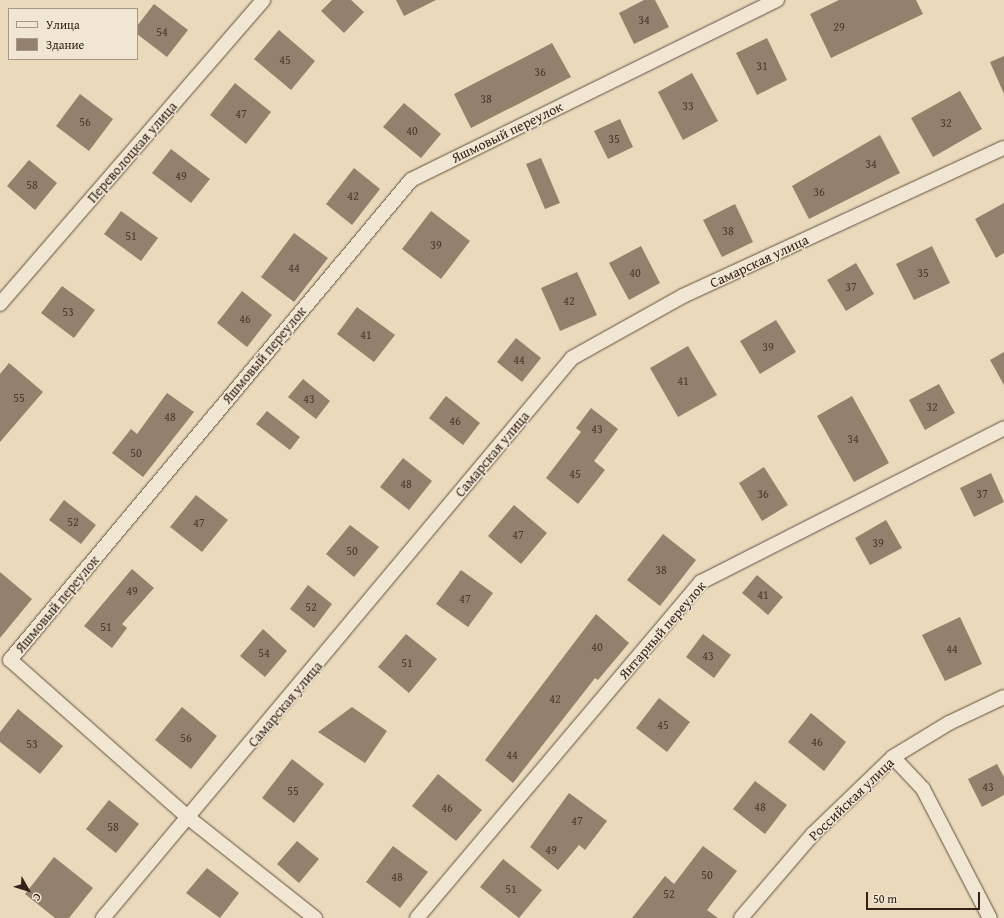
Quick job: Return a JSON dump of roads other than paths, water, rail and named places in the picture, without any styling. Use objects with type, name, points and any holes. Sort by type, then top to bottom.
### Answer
[{"type":"street","name":"Переволоцкая улица","points":[[0,304],[263,0]]},
{"type":"street","name":"Яшмовый переулок","points":[[190,819],[10,660],[411,180],[777,0]]},
{"type":"street","name":"Самарская улица","points":[[103,918],[190,819],[572,358],[682,296],[1004,148]]},
{"type":"street","name":"Янтарный переулок","points":[[417,918],[701,582],[1004,428]]},
{"type":"street","name":"Российская улица","points":[[741,918],[813,834],[893,757],[949,723],[1004,697]]},
{"type":"street","points":[[893,757],[923,789],[990,918]]},
{"type":"street","points":[[190,819],[315,918]]}]
